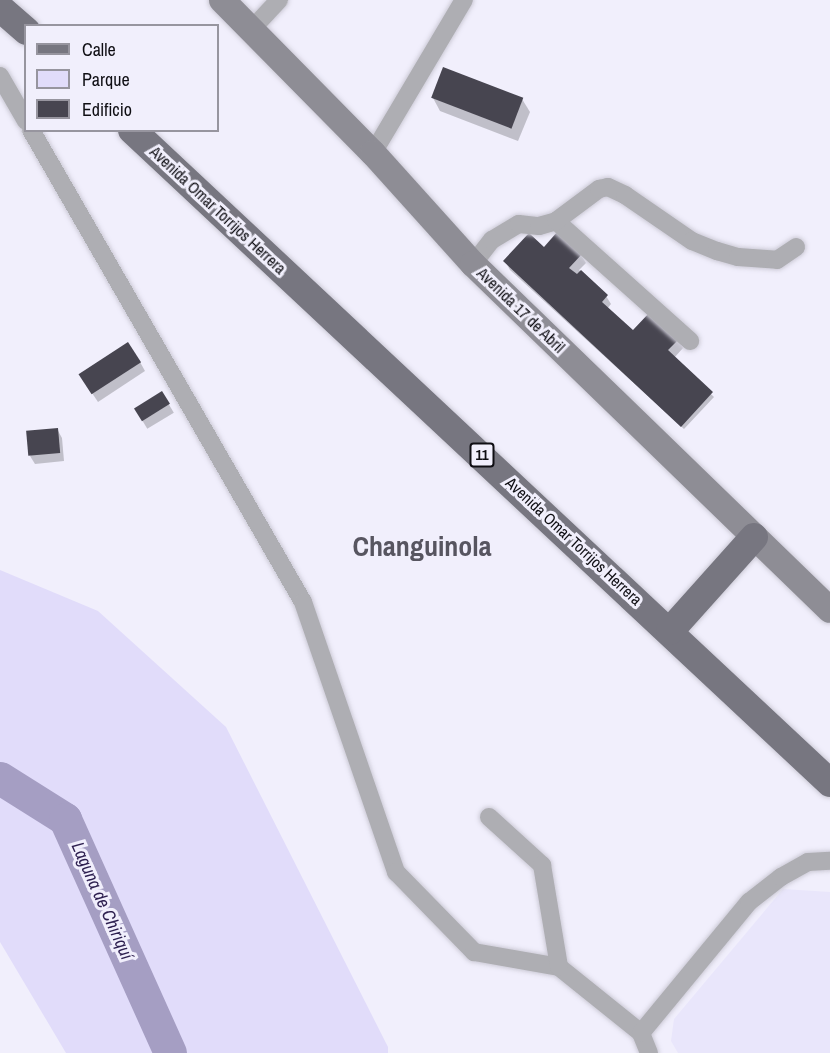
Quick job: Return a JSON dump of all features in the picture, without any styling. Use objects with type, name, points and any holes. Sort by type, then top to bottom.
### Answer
[{"type":"main road","points":[[0,8],[24,30]]},
{"type":"main road","name":"Avenida Omar Torrijos Herrera","points":[[134,132],[830,783]]},
{"type":"main road","points":[[670,631],[754,537]]},
{"type":"street","name":"Avenida 17 de Abril","points":[[222,0],[373,153],[473,264],[830,610]]},
{"type":"street","points":[[251,30],[279,0]]},
{"type":"street","points":[[373,153],[464,0]]},
{"type":"street","points":[[0,76],[24,118]]},
{"type":"street","points":[[32,132],[303,602],[396,872],[474,952],[559,967],[641,1033],[649,1053]]},
{"type":"street","points":[[473,264],[492,240],[519,224],[539,226],[556,221],[600,189],[608,187],[625,195],[692,241],[717,251],[738,257],[777,260],[796,247]]},
{"type":"street","points":[[556,221],[690,341]]},
{"type":"street","points":[[489,817],[542,865],[559,967]]},
{"type":"street","points":[[641,1033],[749,902],[781,877],[808,862],[830,861]]},
{"type":"shaded area","points":[[783,889],[830,892],[830,1053],[678,1053],[671,1041],[674,1019]]},
{"type":"green space","points":[[0,570],[98,611],[226,727],[388,1047],[388,1053],[66,1053],[0,942]]},
{"type":"building","points":[[443,67],[523,98],[511,129],[431,98]]},
{"type":"building","points":[[558,231],[582,254],[569,268],[577,274],[581,270],[608,295],[602,302],[633,330],[650,312],[679,339],[668,350],[713,392],[681,427],[503,261],[529,233],[544,247]]},
{"type":"building","points":[[128,342],[141,362],[92,394],[79,374]]},
{"type":"building","points":[[162,391],[170,404],[142,421],[134,408]]},
{"type":"building","points":[[58,428],[60,453],[28,456],[26,431]]},
{"type":"waterway","name":"Laguna de Chiriquí","points":[[0,778],[65,819],[170,1053]]},
{"type":"district","name":"Changuinola","points":[[422,546]]}]
